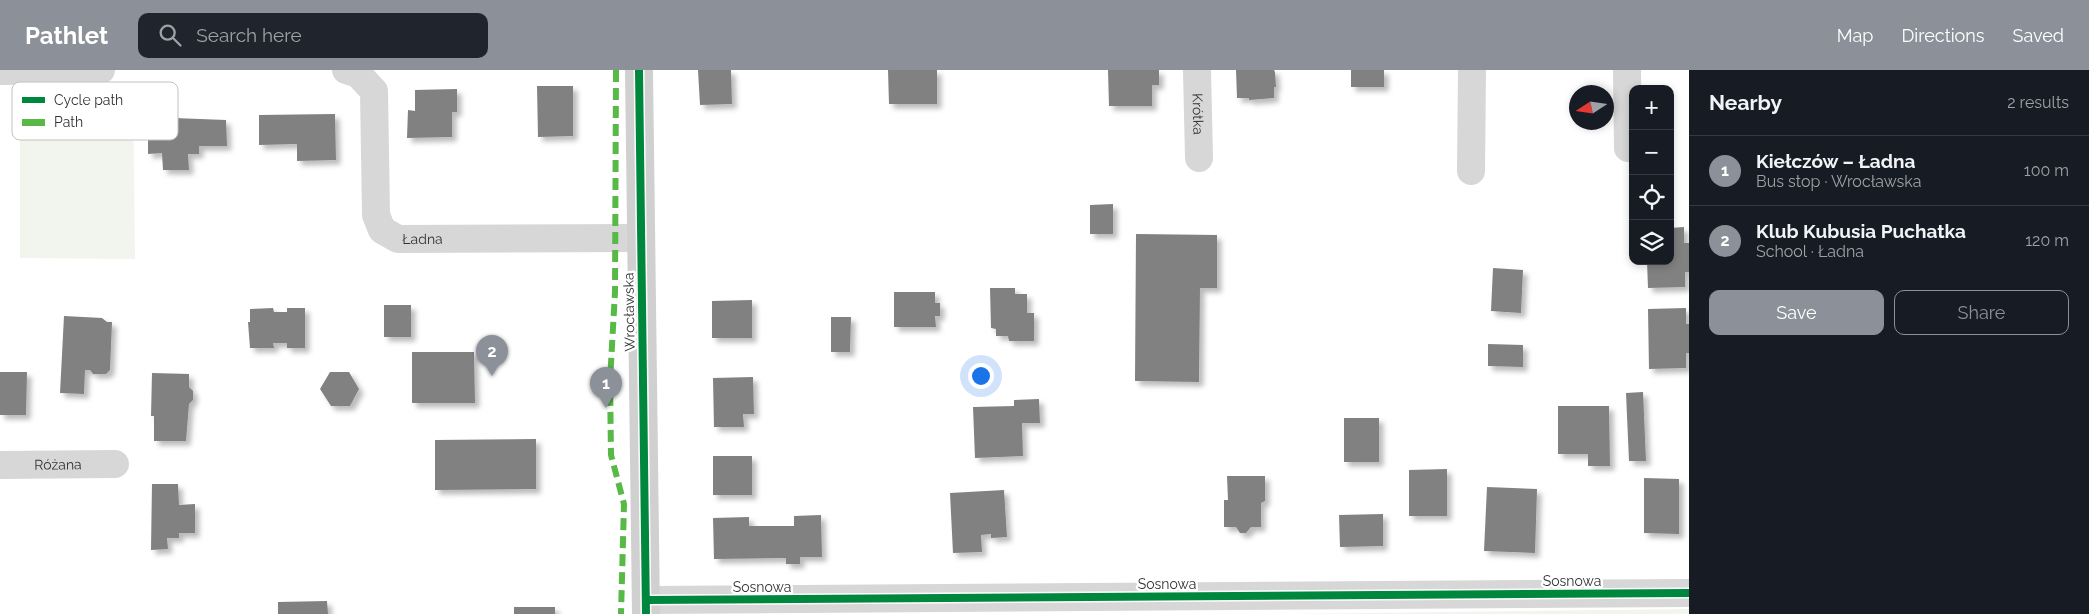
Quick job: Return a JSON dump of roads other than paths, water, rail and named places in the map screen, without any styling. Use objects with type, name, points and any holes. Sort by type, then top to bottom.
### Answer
[{"type":"street","points":[[0,71],[101,70]]},
{"type":"street","name":"Ładna","points":[[346,70],[358,74],[374,91],[376,215],[382,230],[398,239],[641,238]]},
{"type":"street","name":"Wrocławska","points":[[639,70],[646,607]]},
{"type":"street","name":"Krótka","points":[[1197,70],[1199,158]]},
{"type":"street","points":[[1471,171],[1472,70]]},
{"type":"street","points":[[1627,70],[1628,148]]},
{"type":"street","name":"Różana","points":[[0,465],[115,464]]},
{"type":"street","name":"Sosnowa","points":[[646,607],[1689,593]]},
{"type":"place","name":"Klub Kubusia Puchatka","points":[[492,376]]},
{"type":"place","name":"Kiełczów – Ładna","points":[[606,408]]}]
